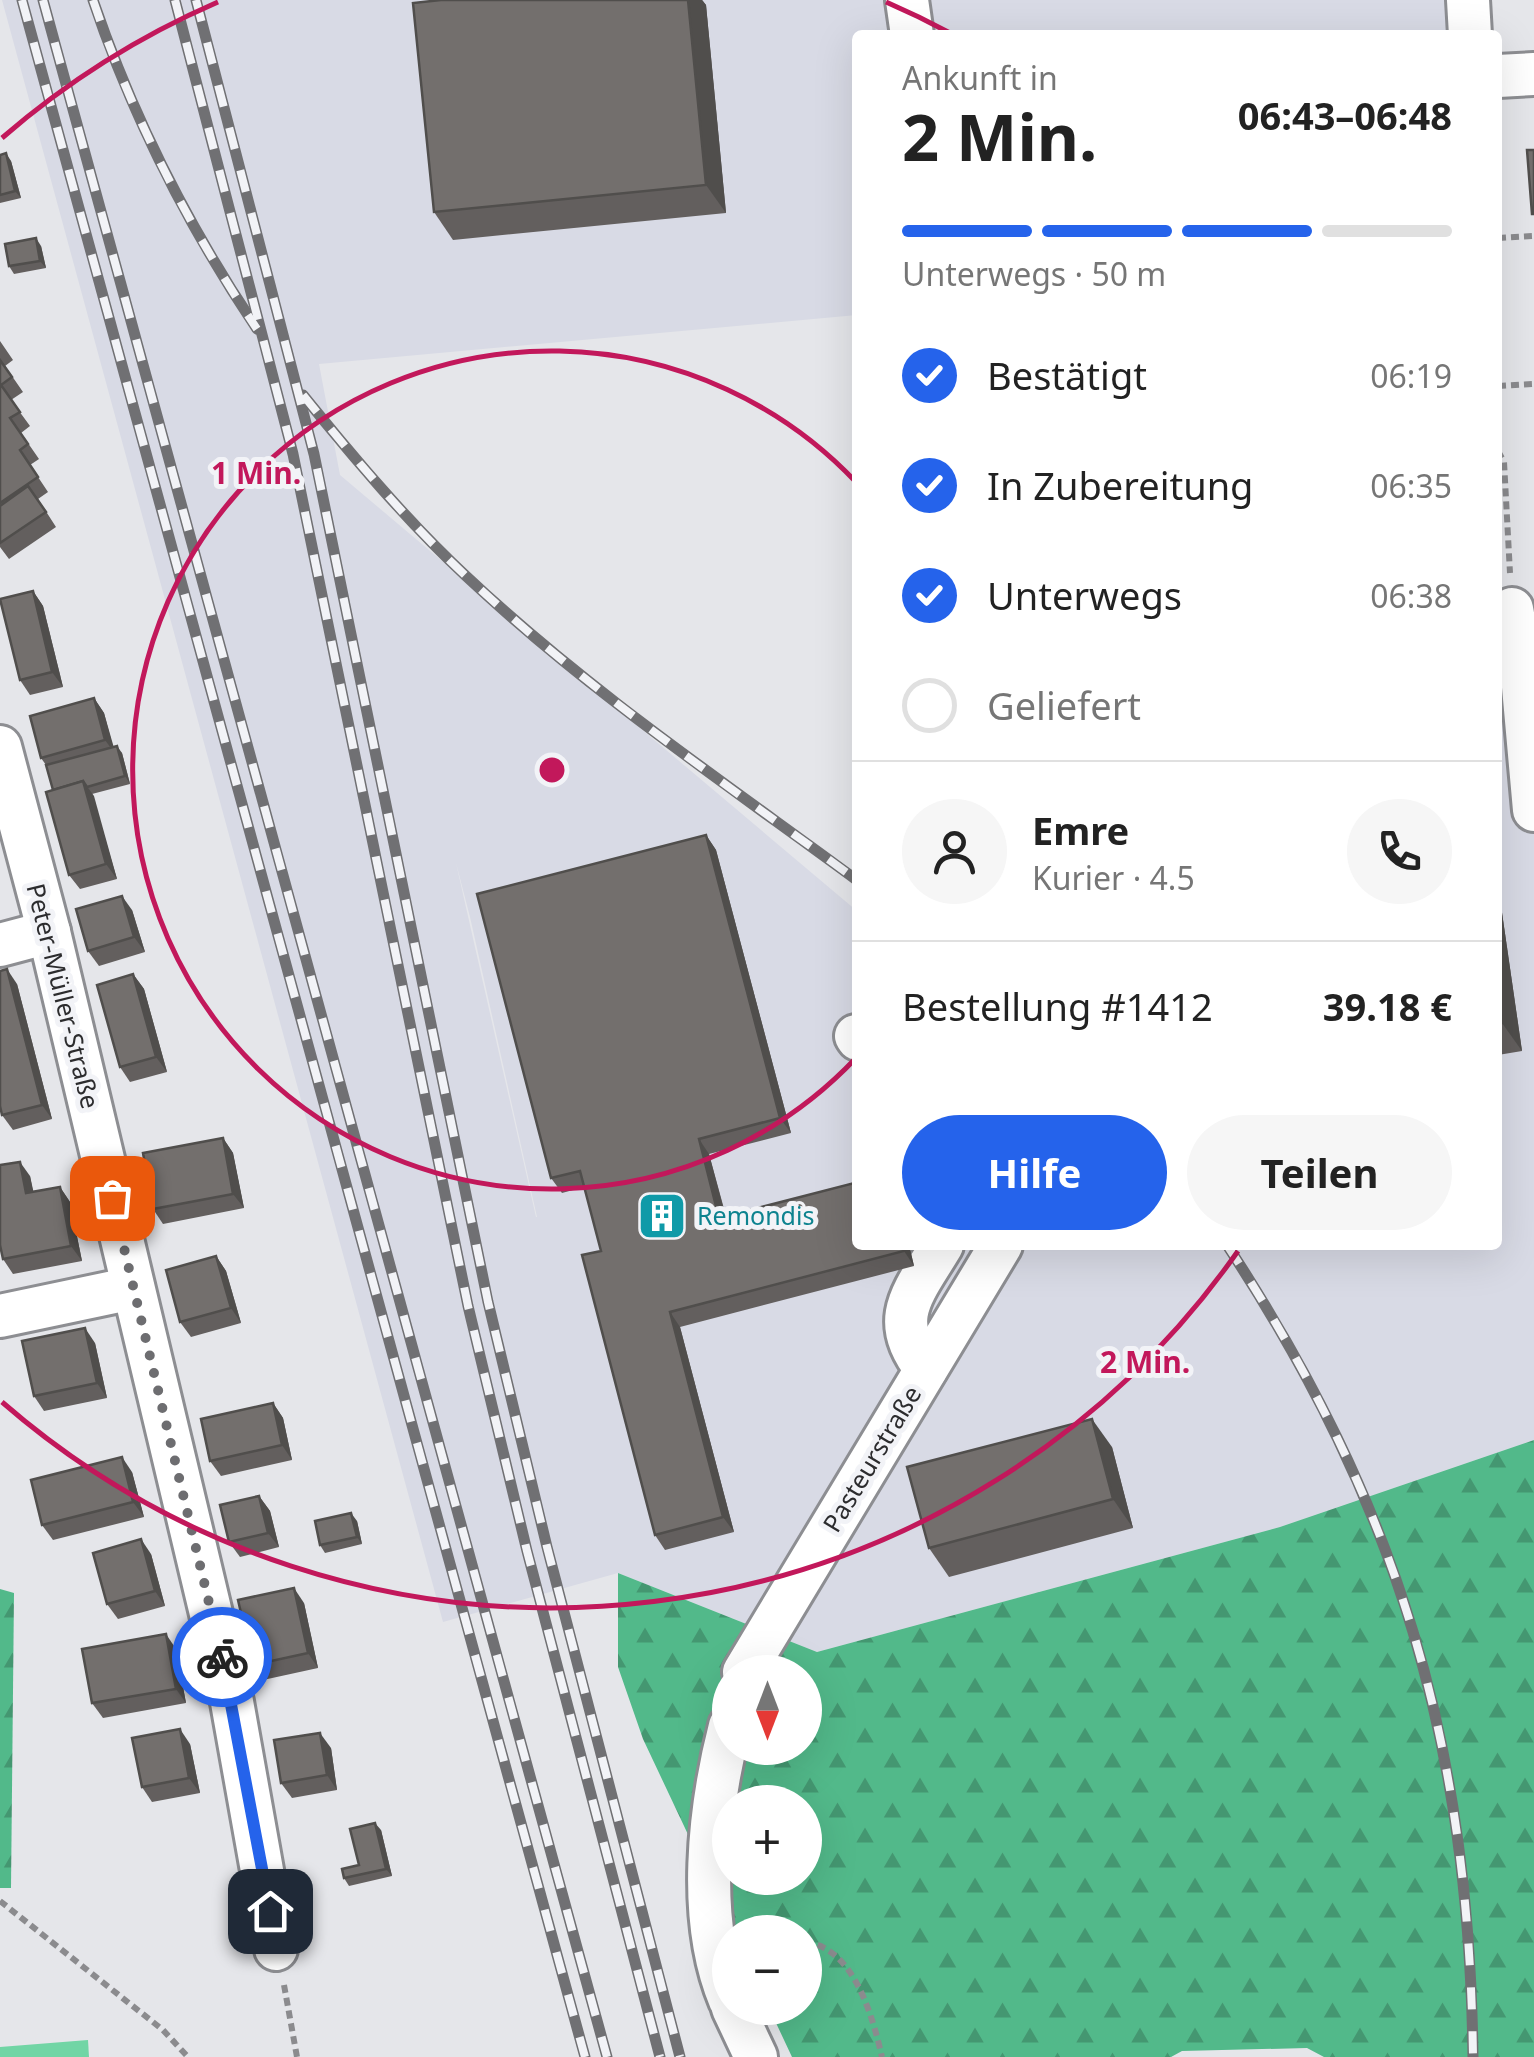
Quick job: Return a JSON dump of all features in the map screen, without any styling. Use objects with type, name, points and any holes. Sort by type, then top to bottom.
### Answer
[{"type":"street","points":[[907,0],[911,30]]},
{"type":"street","points":[[1468,0],[1470,30]]},
{"type":"street","points":[[1502,76],[1534,74]]},
{"type":"street","points":[[1515,610],[1534,810]]},
{"type":"street","name":"Peter-Müller-Straße","points":[[0,747],[49,932],[232,1702],[276,1949]]},
{"type":"street","points":[[0,946],[49,932]]},
{"type":"street","points":[[926,1369],[908,1346],[905,1308],[939,1250]]},
{"type":"street","name":"Pasteurstraße","points":[[754,1655],[998,1250]]},
{"type":"street","points":[[0,1301],[132,1281]]},
{"type":"street","points":[[0,1316],[132,1281]]},
{"type":"street","points":[[714,1915],[708,1847],[723,1765]]},
{"type":"street","points":[[741,2025],[756,2057]]},
{"type":"path","points":[[1502,238],[1534,236]]},
{"type":"path","points":[[1502,386],[1534,384]]},
{"type":"path","points":[[1502,458],[1515,610]]},
{"type":"path","points":[[0,1901],[164,2030],[188,2057]]},
{"type":"path","points":[[822,1948],[848,1968],[874,2019],[882,2057]]},
{"type":"path","points":[[276,1949],[297,2057]]},
{"type":"shaded area","points":[[2,0],[1456,0],[1457,30],[852,30],[852,315],[319,364],[340,475],[852,907],[852,1250],[1502,1250],[1502,633],[1534,626],[1534,1440],[1280,1527],[817,1652],[618,1573],[443,1622]],"holes":[[[456,863],[470,917],[536,1217]]]},
{"type":"green space","points":[[1534,1440],[1534,2057],[1324,2057],[1307,2048],[1182,2051],[1171,2057],[792,2057],[777,2025],[822,2025],[822,1915],[726,1915],[717,1895],[822,1895],[822,1785],[712,1785],[712,1885],[643,1739],[618,1667],[618,1573],[817,1652],[1280,1527]]},
{"type":"green space","points":[[0,1589],[14,1593],[11,1888],[0,1888]]},
{"type":"green space","points":[[88,2040],[89,2057],[0,2057],[0,2047]]},
{"type":"building","points":[[688,0],[706,185],[434,212],[413,3]]},
{"type":"building","points":[[1527,150],[1534,150],[1534,214],[1532,214]]},
{"type":"building","points":[[6,153],[15,191],[0,195],[0,155]]},
{"type":"building","points":[[36,238],[40,261],[9,266],[5,244]]},
{"type":"building","points":[[0,360],[12,377],[1,385],[20,412],[10,418],[28,444],[20,450],[38,477],[0,503]]},
{"type":"building","points":[[28,486],[46,512],[0,543],[0,506]]},
{"type":"building","points":[[33,591],[52,672],[20,680],[0,599]]},
{"type":"building","points":[[94,698],[105,740],[41,758],[30,716]]},
{"type":"building","points":[[117,746],[125,776],[87,787],[83,781],[53,790],[46,765]]},
{"type":"building","points":[[83,781],[106,864],[69,875],[46,792]]},
{"type":"building","name":"Remondis","points":[[706,835],[780,1118],[699,1139],[719,1218],[852,1184],[852,1250],[904,1250],[670,1312],[723,1517],[655,1535],[582,1255],[601,1251],[580,1171],[551,1178],[477,894]]},
{"type":"building","points":[[122,896],[134,937],[88,951],[76,909]]},
{"type":"building","points":[[7,969],[42,1105],[2,1115],[0,971]]},
{"type":"building","points":[[133,974],[156,1057],[120,1067],[97,985]]},
{"type":"building","points":[[223,1138],[233,1194],[153,1209],[143,1153]]},
{"type":"building","points":[[20,1162],[26,1193],[60,1187],[71,1246],[3,1259],[0,1165]]},
{"type":"building","points":[[216,1256],[231,1308],[180,1322],[166,1270]]},
{"type":"building","points":[[85,1328],[97,1383],[34,1396],[22,1341]]},
{"type":"building","points":[[273,1403],[282,1445],[210,1461],[201,1419]]},
{"type":"building","points":[[1092,1419],[1113,1499],[929,1548],[907,1467]]},
{"type":"building","points":[[122,1457],[133,1502],[42,1525],[31,1480]]},
{"type":"building","points":[[259,1496],[268,1533],[229,1542],[220,1505]]},
{"type":"building","points":[[351,1513],[357,1537],[320,1545],[315,1521]]},
{"type":"building","points":[[141,1539],[155,1591],[107,1604],[93,1553]]},
{"type":"building","points":[[294,1588],[308,1653],[253,1665],[238,1600]]},
{"type":"building","points":[[166,1634],[176,1689],[92,1703],[82,1649]]},
{"type":"building","points":[[180,1729],[189,1778],[142,1787],[132,1738]]},
{"type":"building","points":[[320,1733],[327,1775],[281,1783],[274,1740]]},
{"type":"building","points":[[375,1823],[386,1869],[344,1878],[342,1869],[359,1865],[350,1829]]},
{"type":"building","points":[[294,1880],[301,1921],[281,1925],[274,1883]]},
{"type":"railway","points":[[22,0],[585,2057]]},
{"type":"railway","points":[[43,0],[607,2057]]},
{"type":"railway","points":[[93,0],[126,87],[164,170],[257,329]]},
{"type":"railway","points":[[175,0],[293,454],[468,1306],[527,1551],[660,2057]]},
{"type":"railway","points":[[196,0],[314,454],[488,1302],[547,1547],[680,2057]]},
{"type":"railway","points":[[303,395],[402,511],[512,618],[657,734],[852,877]]},
{"type":"railway","points":[[1230,1250],[1287,1342],[1337,1438],[1379,1535],[1413,1632],[1439,1732],[1457,1835],[1468,1943],[1473,2057]]},
{"type":"way so far","points":[[112,1198],[222,1657]]},
{"type":"place","name":"Remondis","points":[[662,1216]]},
{"type":"route","points":[[222,1657],[270,1911]]}]
